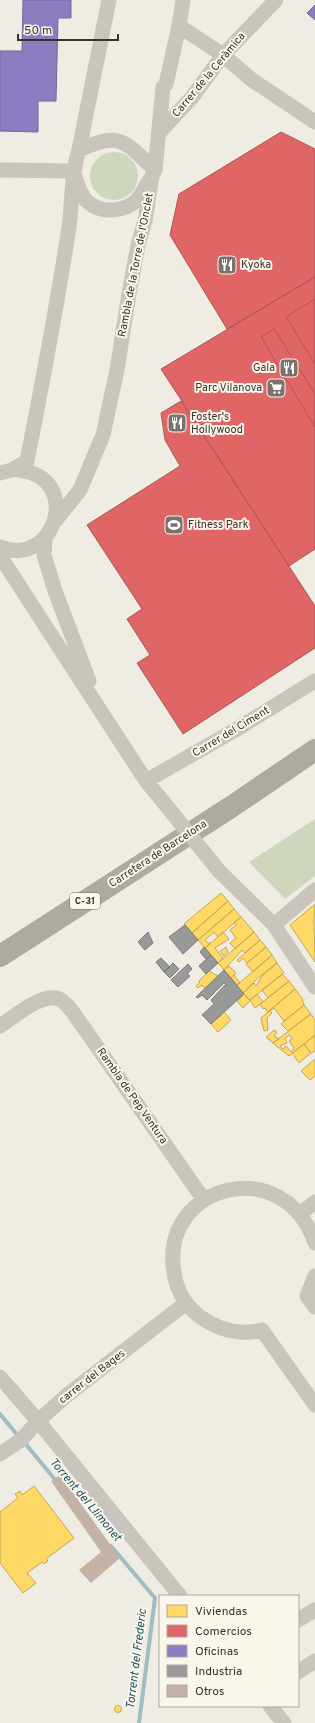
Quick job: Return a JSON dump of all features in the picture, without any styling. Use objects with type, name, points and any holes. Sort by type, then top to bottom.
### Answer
[{"type":"highway","name":"Carretera de Barcelona","points":[[0,956],[232,807],[315,750]]},
{"type":"street","points":[[7,471],[27,461],[52,334],[71,219],[73,171],[79,150],[109,0]]},
{"type":"street","name":"Rambla de la Torre de l'Onclet","points":[[45,539],[53,528],[56,520],[80,490],[103,435],[117,370],[128,294],[138,245],[145,221],[159,133],[158,126],[163,87],[166,84],[179,26],[183,0]]},
{"type":"street","name":"Carrer de la Ceràmica","points":[[159,133],[193,96],[223,55],[276,0]]},
{"type":"street","points":[[179,26],[223,55],[252,80],[315,122]]},
{"type":"street","points":[[73,171],[87,202],[98,209],[112,211],[125,208],[137,200],[153,173],[128,144],[118,141],[98,141],[79,150]]},
{"type":"street","points":[[0,170],[73,171]]},
{"type":"street","points":[[51,171],[71,196]]},
{"type":"street","points":[[7,471],[33,473],[47,483],[53,492],[57,506],[56,520]]},
{"type":"street","points":[[0,547],[11,551],[24,550],[34,547],[45,539]]},
{"type":"street","points":[[45,539],[44,555],[55,591],[97,704]]},
{"type":"street","points":[[0,556],[146,781],[219,871],[274,925],[313,980]]},
{"type":"street","name":"Carrer del Ciment","points":[[146,781],[230,733],[315,681]]},
{"type":"street","points":[[274,925],[315,890]]},
{"type":"street","name":"Rambla de Pep Ventura","points":[[0,1026],[42,998],[60,999],[72,1011],[204,1200]]},
{"type":"street","points":[[315,1243],[311,1231],[300,1214],[281,1197],[259,1189],[233,1188],[204,1200],[186,1217],[180,1228],[173,1248],[172,1264],[175,1278],[186,1303],[196,1313],[219,1328],[246,1332],[262,1330],[315,1406]]},
{"type":"street","points":[[300,1214],[315,1202]]},
{"type":"street","points":[[311,1302],[315,1276]]},
{"type":"street","name":"carrer del Bages","points":[[0,1454],[21,1440],[38,1421],[66,1396],[186,1303]]},
{"type":"street","points":[[0,1377],[38,1421],[179,1595]]},
{"type":"street","points":[[299,1619],[315,1610]]},
{"type":"street","points":[[299,1671],[315,1661]]},
{"type":"street","points":[[271,1707],[284,1723]]},
{"type":"green space","points":[[109,152],[119,152],[128,156],[134,162],[137,167],[137,185],[128,196],[119,200],[109,200],[100,196],[94,190],[90,181],[90,171],[94,162],[100,156]]},
{"type":"green space","points":[[315,819],[315,876],[285,899],[249,862]]},
{"type":"building: Viviendas","points":[[221,893],[228,901],[192,933],[184,924]]},
{"type":"building: Viviendas","points":[[228,901],[234,909],[198,940],[192,933]]},
{"type":"building: Viviendas","points":[[315,904],[314,921],[315,962],[290,925]]},
{"type":"building: Viviendas","points":[[234,909],[241,917],[218,937],[214,932],[205,940],[208,943],[211,943],[205,948],[198,940]]},
{"type":"building: Viviendas","points":[[241,917],[254,932],[235,949],[230,943],[236,938],[230,930],[236,925],[234,922]]},
{"type":"building: Viviendas","points":[[223,932],[229,939],[215,948],[223,958],[218,963],[205,948]]},
{"type":"building: Viviendas","points":[[254,932],[260,940],[245,953],[242,950],[224,970],[218,963]]},
{"type":"building: Viviendas","points":[[260,940],[266,947],[247,963],[243,958],[239,962],[237,960]]},
{"type":"building: Viviendas","points":[[226,947],[228,952],[224,956],[220,951]]},
{"type":"building: Viviendas","points":[[266,947],[272,955],[253,972],[246,964]]},
{"type":"building: Viviendas","points":[[272,955],[277,963],[258,978],[243,993],[237,985]]},
{"type":"building: Viviendas","points":[[277,963],[284,973],[250,1000],[243,993],[254,983],[256,986],[262,976]]},
{"type":"building: Viviendas","points":[[229,966],[236,973],[231,978],[224,970]]},
{"type":"building: Viviendas","points":[[209,971],[218,976],[205,989],[202,985],[198,988],[196,986],[200,982],[199,981]]},
{"type":"building: Viviendas","points":[[282,974],[289,981],[268,998],[262,990]]},
{"type":"building: Viviendas","points":[[234,975],[240,983],[237,985],[231,978]]},
{"type":"building: Viviendas","points":[[289,981],[295,989],[268,1012],[265,1008],[263,1009],[260,1004]]},
{"type":"building: Viviendas","points":[[295,989],[302,998],[304,1005],[284,1021],[274,1008],[270,1011],[272,1013],[267,1018],[268,1030],[264,1031],[261,1018]]},
{"type":"building: Viviendas","points":[[244,994],[250,1001],[243,1008],[237,1001]]},
{"type":"building: Viviendas","points":[[257,994],[263,1002],[255,1008],[250,1000]]},
{"type":"building: Viviendas","points":[[304,1005],[311,1014],[288,1031],[281,1024]]},
{"type":"building: Viviendas","points":[[224,1012],[231,1020],[218,1032],[211,1024]]},
{"type":"building: Viviendas","points":[[311,1014],[315,1020],[315,1035],[289,1056],[273,1043]],"holes":[[[289,1035],[292,1039],[289,1041],[294,1048],[291,1052],[286,1046],[283,1049],[280,1046],[287,1043],[285,1038]]]},
{"type":"building: Viviendas","points":[[274,1030],[277,1032],[274,1036],[279,1039],[273,1043],[266,1037]]},
{"type":"building: Viviendas","points":[[315,1035],[315,1051],[311,1053],[304,1044]]},
{"type":"building: Viviendas","points":[[304,1044],[311,1053],[299,1063],[292,1053]]},
{"type":"building: Viviendas","points":[[315,1059],[315,1076],[310,1080],[301,1071]]},
{"type":"building: Viviendas","points":[[34,1486],[74,1538],[46,1559],[48,1561],[44,1564],[42,1562],[27,1573],[36,1583],[23,1593],[0,1563],[0,1512],[18,1498],[15,1494],[20,1491],[22,1495]]},
{"type":"building: Viviendas","points":[[118,1705],[121,1706],[121,1712],[118,1713],[115,1712],[114,1709],[115,1706]]},
{"type":"building: Comercios","points":[[281,132],[315,149],[315,277],[227,329],[170,235],[179,194]]},
{"type":"building: Comercios","points":[[315,277],[315,549],[289,566],[161,369]]},
{"type":"building: Comercios","points":[[315,299],[315,364],[286,317]]},
{"type":"building: Comercios","points":[[274,329],[315,394],[315,427],[261,337]]},
{"type":"building: Comercios","points":[[181,401],[315,606],[315,648],[183,734],[137,663],[150,655],[127,619],[142,609],[87,525],[180,466],[165,440],[161,413]]},
{"type":"building: Oficinas","points":[[23,0],[71,0],[71,18],[58,18],[56,101],[38,101],[38,132],[0,131],[0,51],[22,51]]},
{"type":"building: Oficinas","points":[[315,5],[315,20],[307,13]]},
{"type":"building: Industria","points":[[185,925],[198,940],[183,954],[169,937]]},
{"type":"building: Industria","points":[[148,932],[153,943],[145,950],[138,942]]},
{"type":"building: Industria","points":[[204,947],[211,955],[206,959],[200,952]]},
{"type":"building: Industria","points":[[211,955],[218,963],[206,974],[199,966]]},
{"type":"building: Industria","points":[[161,958],[170,967],[164,972],[156,962]]},
{"type":"building: Industria","points":[[173,963],[179,969],[170,978],[164,972]]},
{"type":"building: Industria","points":[[188,964],[192,969],[187,974],[190,976],[178,987],[171,980]]},
{"type":"building: Industria","points":[[224,970],[244,994],[211,1024],[202,1015],[214,1004],[211,1000],[226,984],[224,983],[207,1000],[202,995],[198,998],[196,997]]},
{"type":"building: Otros","points":[[60,1475],[120,1558],[91,1583],[79,1570],[101,1552],[51,1481]]},
{"type":"waterway","name":"Torrent del Llimonet","points":[[0,1414],[19,1437]]},
{"type":"waterway","name":"Torrent del Llimonet","points":[[24,1442],[57,1482]]},
{"type":"waterway","name":"Torrent del Frederic","points":[[111,1546],[155,1598],[139,1723]]},
{"type":"place","name":"Kyoka","points":[[227,265]]},
{"type":"place","name":"Gala","points":[[289,368]]},
{"type":"place","name":"Parc Vilanova","points":[[276,388]]},
{"type":"place","name":"Foster's Hollywood","points":[[177,423]]},
{"type":"place","name":"Fitness Park","points":[[174,525]]}]
